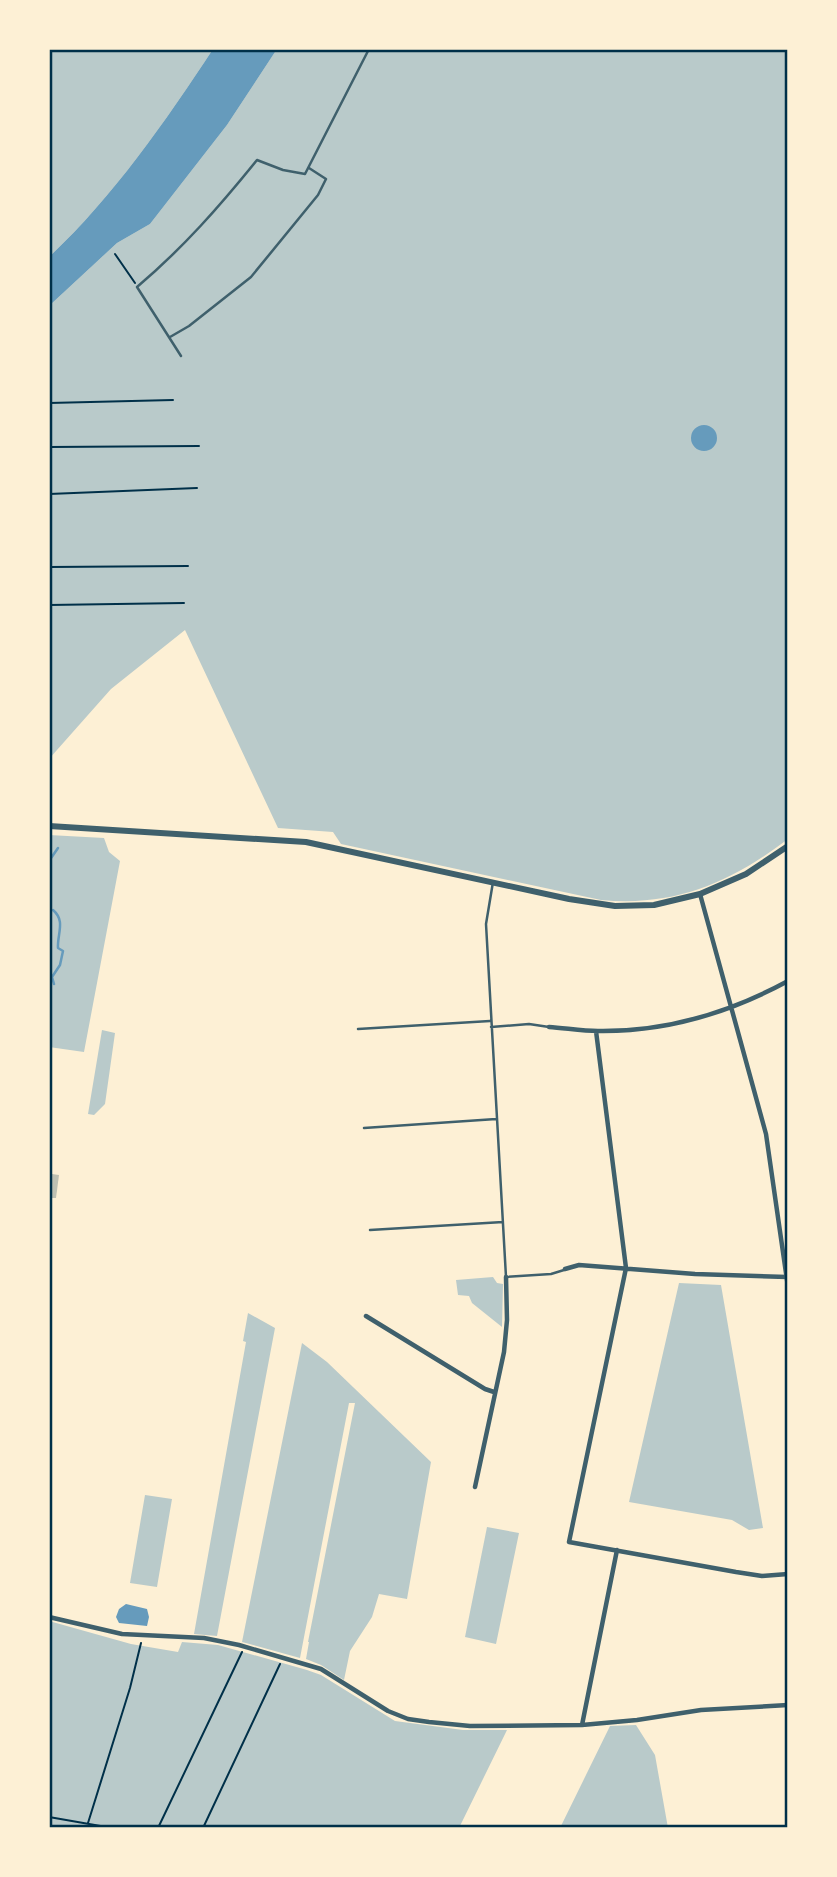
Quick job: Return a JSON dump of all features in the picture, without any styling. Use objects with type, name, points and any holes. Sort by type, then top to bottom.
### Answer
[{"type":"street","points":[[49,826],[306,842],[586,903],[615,906],[654,905],[700,894],[746,874],[788,846]]},
{"type":"street","points":[[700,894],[766,1134],[788,1287]]},
{"type":"street","points":[[549,1027],[596,1031],[672,1025],[732,1009],[788,981]]},
{"type":"street","points":[[596,1031],[626,1268],[569,1542],[762,1576],[788,1574]]},
{"type":"street","points":[[565,1269],[579,1265],[695,1274],[787,1277]]},
{"type":"street","points":[[475,1487],[504,1352],[507,1320],[506,1277]]},
{"type":"street","points":[[366,1316],[494,1392]]},
{"type":"street","points":[[582,1724],[617,1550]]},
{"type":"street","points":[[49,1616],[95,1629],[204,1638],[283,1658],[321,1669],[388,1711],[408,1719],[470,1726],[582,1724],[637,1720],[701,1710],[788,1705]]},
{"type":"lane","points":[[181,356],[137,287],[172,257],[204,224],[257,160],[283,170],[305,174],[369,49]]},
{"type":"lane","points":[[170,337],[189,326],[251,277],[318,195],[326,179],[309,168]]},
{"type":"lane","points":[[493,882],[486,924],[506,1277],[551,1274],[565,1269]]},
{"type":"lane","points":[[358,1028],[491,1021]]},
{"type":"lane","points":[[491,1027],[529,1024],[549,1027]]},
{"type":"lane","points":[[364,1128],[496,1119]]},
{"type":"lane","points":[[370,1230],[503,1222]]},
{"type":"path","points":[[115,254],[137,287]]},
{"type":"path","points":[[49,403],[173,400]]},
{"type":"path","points":[[49,447],[199,446]]},
{"type":"path","points":[[49,494],[197,488]]},
{"type":"path","points":[[49,567],[188,566]]},
{"type":"path","points":[[49,605],[184,603]]},
{"type":"path","points":[[88,1823],[130,1688],[143,1635]]},
{"type":"path","points":[[158,1828],[244,1647]]},
{"type":"path","points":[[203,1828],[283,1658]]},
{"type":"path","points":[[49,1817],[112,1828]]},
{"type":"shaded area","points":[[49,49],[213,49],[157,131],[116,184],[49,257]]},
{"type":"shaded area","points":[[277,49],[788,49],[788,839],[745,868],[701,889],[677,895],[653,900],[601,900],[341,844],[333,832],[278,828],[185,630],[111,689],[49,759],[49,306],[117,243],[150,224],[227,125]]},
{"type":"shaded area","points":[[49,835],[104,838],[109,852],[120,861],[84,1052],[49,1047]]},
{"type":"shaded area","points":[[102,1030],[115,1033],[105,1104],[94,1115],[88,1114]]},
{"type":"shaded area","points":[[493,1277],[497,1283],[503,1284],[502,1327],[472,1303],[469,1296],[458,1295],[456,1280]]},
{"type":"shaded area","points":[[679,1283],[721,1285],[763,1528],[749,1530],[732,1520],[629,1502]]},
{"type":"shaded area","points":[[248,1313],[275,1328],[217,1636],[194,1634],[246,1342],[243,1341]]},
{"type":"shaded area","points":[[302,1343],[327,1362],[431,1462],[407,1599],[379,1594],[372,1617],[350,1651],[344,1680],[306,1659],[355,1403],[349,1403],[300,1658],[242,1642]]},
{"type":"shaded area","points":[[145,1495],[172,1499],[157,1587],[130,1583]]},
{"type":"shaded area","points":[[487,1527],[519,1533],[496,1644],[465,1637]]},
{"type":"shaded area","points":[[49,1621],[131,1644],[178,1652],[182,1642],[218,1645],[307,1670],[321,1675],[395,1721],[463,1730],[507,1730],[459,1828],[49,1828]]},
{"type":"shaded area","points":[[636,1725],[655,1755],[668,1828],[560,1828],[610,1726]]},
{"type":"water","points":[[213,49],[277,49],[227,125],[150,224],[117,243],[49,306],[49,257],[116,184],[157,131]]},
{"type":"water","points":[[704,425],[713,429],[717,438],[713,447],[704,451],[695,447],[691,438],[695,429]]},
{"type":"water","points":[[126,1604],[147,1609],[147,1626],[119,1623],[116,1617],[119,1609]]},
{"type":"building","points":[[52,1174],[59,1175],[56,1198],[49,1198]]},
{"type":"waterway","points":[[49,861],[58,848]]},
{"type":"waterway","points":[[53,910],[60,923],[58,948],[63,951],[60,965],[52,977],[54,984]]}]
